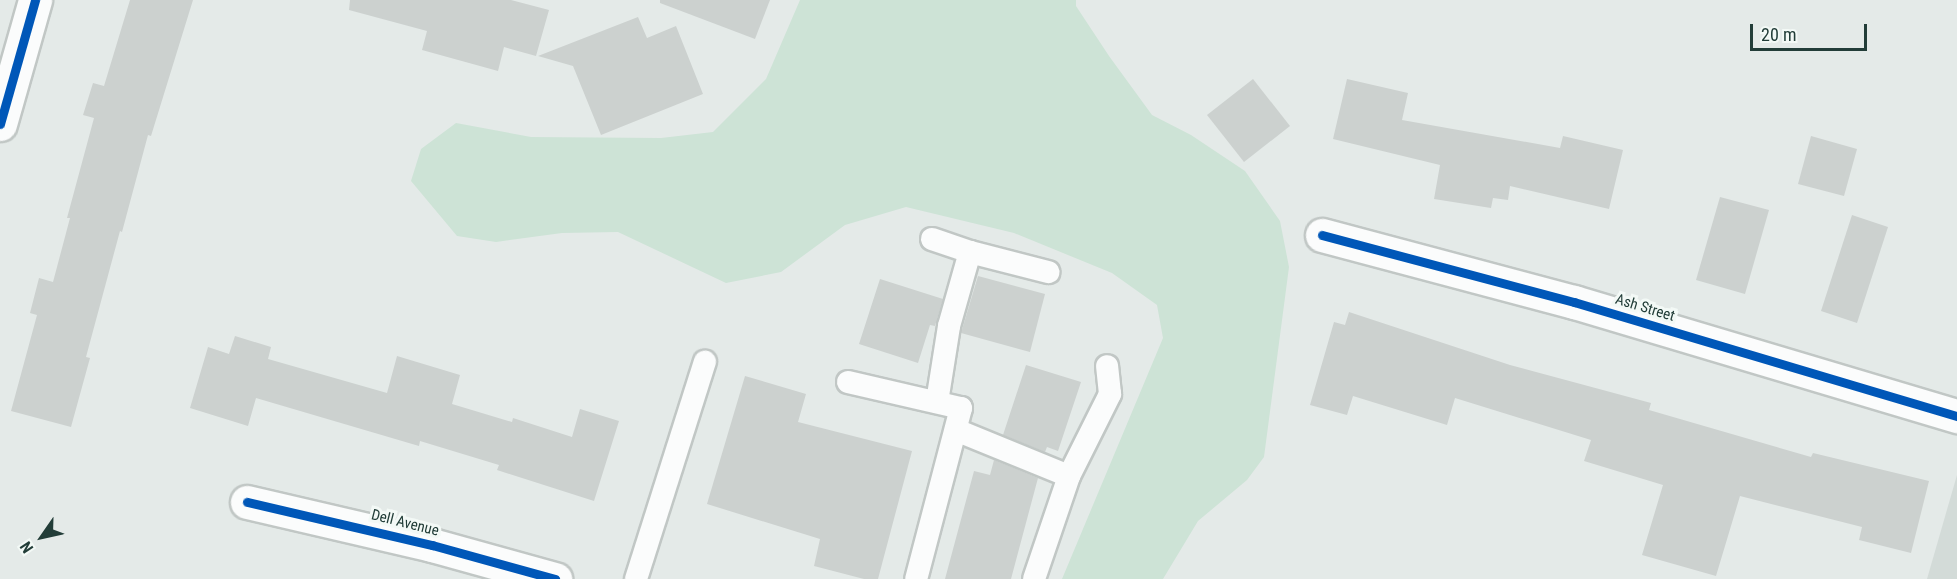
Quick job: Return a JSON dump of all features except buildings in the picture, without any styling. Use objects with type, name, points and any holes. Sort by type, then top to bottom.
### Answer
[{"type":"street","points":[[0,124],[35,0]]},
{"type":"street","name":"Ash Street","points":[[1322,235],[1574,302],[1957,416]]},
{"type":"street","name":"Dell Avenue","points":[[247,501],[432,545],[539,577]]},
{"type":"lane","points":[[932,239],[970,252],[1048,272]]},
{"type":"lane","points":[[937,402],[950,326],[970,252]]},
{"type":"lane","points":[[636,579],[705,362]]},
{"type":"lane","points":[[1034,579],[1069,476],[1110,394],[1107,366]]},
{"type":"lane","points":[[848,382],[961,408],[916,579]]},
{"type":"lane","points":[[956,430],[1069,476]]},
{"type":"shaded area","points":[[1957,475],[1957,579],[1927,579]]},
{"type":"green space","points":[[800,0],[1076,0],[1076,6],[1109,56],[1152,115],[1191,135],[1245,171],[1280,221],[1289,267],[1264,457],[1247,480],[1198,521],[1163,579],[1062,579],[1163,338],[1157,305],[1112,273],[1014,233],[906,207],[845,225],[781,272],[726,283],[618,232],[562,233],[496,242],[457,236],[411,181],[421,149],[456,123],[531,137],[661,138],[713,132],[766,79]]},
{"type":"cycle path","points":[[0,124],[35,0]]},
{"type":"cycle path","points":[[1322,235],[1574,302],[1957,416]]},
{"type":"cycle path","points":[[247,502],[432,545],[555,579]]}]
